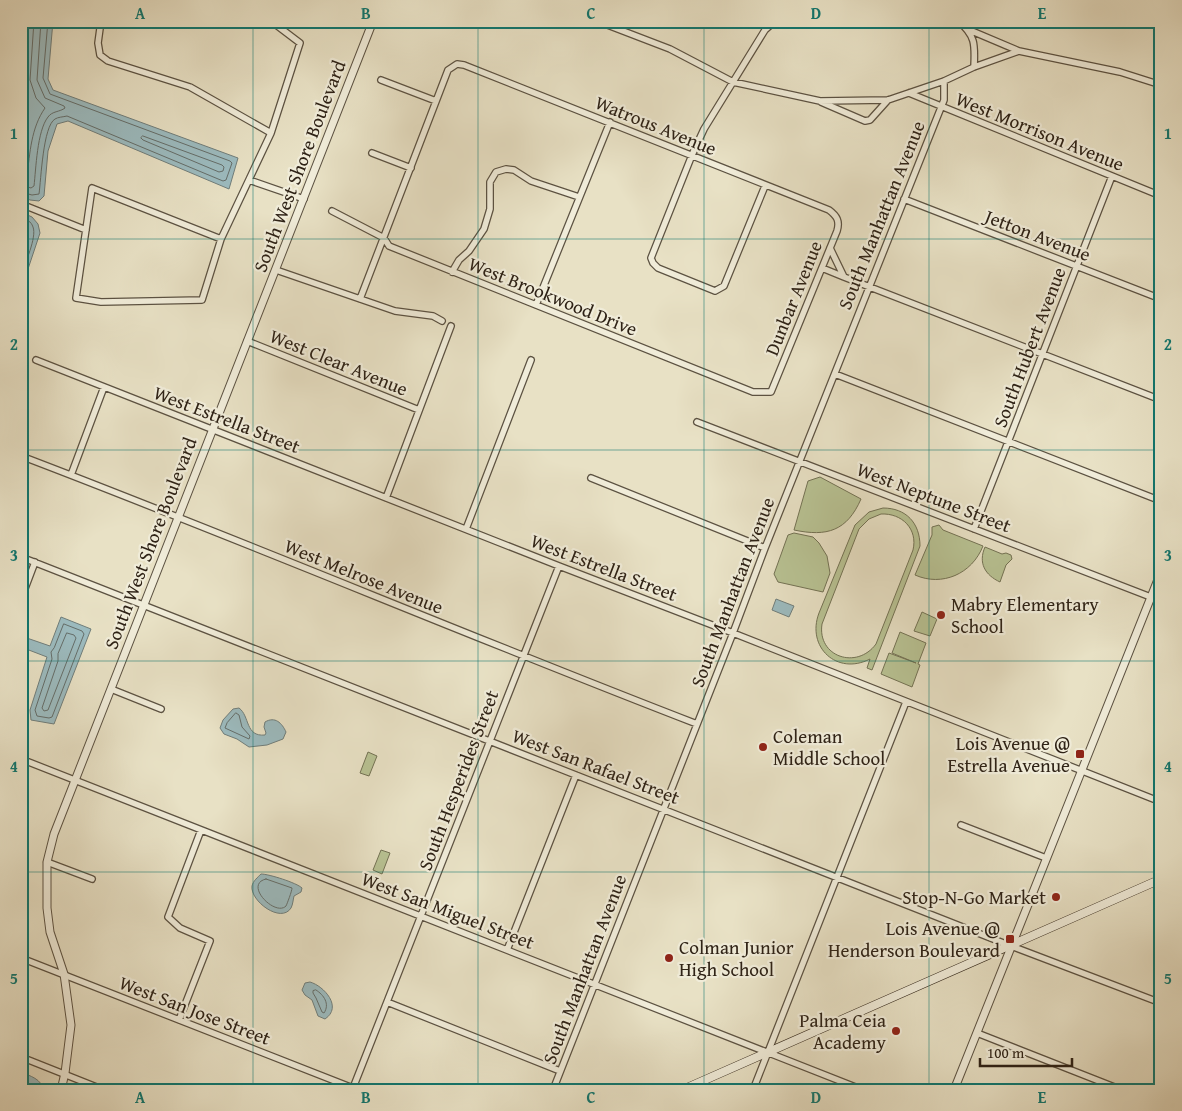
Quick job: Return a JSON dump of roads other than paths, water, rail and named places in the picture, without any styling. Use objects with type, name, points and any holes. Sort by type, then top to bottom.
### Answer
[{"type":"main road","points":[[682,1090],[1161,879]]},
{"type":"street","points":[[101,21],[98,43],[100,55],[108,61],[190,87],[271,133]]},
{"type":"street","points":[[221,239],[92,188],[76,298],[101,302],[202,300],[221,239],[271,133],[300,43],[270,21]]},
{"type":"street","name":"South West Shore Boulevard","points":[[61,1090],[66,1073],[70,1025],[64,974],[46,908],[47,862],[54,834],[373,21]]},
{"type":"street","points":[[597,21],[670,49],[733,82],[820,101],[865,122],[870,120],[888,100]]},
{"type":"street","points":[[765,186],[724,286],[715,291],[652,264],[651,258],[704,129],[765,30],[775,21]]},
{"type":"street","points":[[958,21],[967,28],[1019,51],[1120,72],[1161,85]]},
{"type":"street","points":[[967,28],[974,43],[974,67]]},
{"type":"street","points":[[820,101],[888,100],[944,81],[974,67],[1019,51]]},
{"type":"street","name":"Watrous Avenue","points":[[436,101],[448,70],[457,64],[464,65],[829,210],[836,215]]},
{"type":"street","points":[[360,299],[436,101],[380,80]]},
{"type":"street","name":"South Manhattan Avenue","points":[[553,1090],[765,548],[944,100],[944,81]]},
{"type":"street","name":"West Morrison Avenue","points":[[908,93],[1161,196]]},
{"type":"street","points":[[536,305],[610,122]]},
{"type":"street","points":[[372,153],[411,168]]},
{"type":"street","points":[[452,272],[459,260],[469,251],[484,229],[490,209],[490,182],[496,172],[506,169],[514,170],[531,182],[579,198]]},
{"type":"street","name":"South Hubert Avenue","points":[[974,529],[1112,176]]},
{"type":"street","points":[[249,180],[304,199]]},
{"type":"street","name":"Jetton Avenue","points":[[904,199],[1161,299]]},
{"type":"street","points":[[21,204],[86,230]]},
{"type":"street","name":"West Brookwood Drive","points":[[332,211],[384,238],[389,246],[452,272],[753,392],[771,392]]},
{"type":"street","name":"Dunbar Avenue","points":[[771,392],[830,248],[838,226],[836,215]]},
{"type":"street","points":[[830,248],[844,277]]},
{"type":"street","points":[[822,268],[1161,400]]},
{"type":"street","points":[[276,270],[395,311],[433,316],[442,321]]},
{"type":"street","points":[[386,498],[451,326]]},
{"type":"street","name":"West Clear Avenue","points":[[247,341],[419,410]]},
{"type":"street","name":"West Estrella Street","points":[[36,360],[1161,802]]},
{"type":"street","points":[[466,529],[531,360]]},
{"type":"street","points":[[835,374],[1161,501]]},
{"type":"street","points":[[71,475],[104,387]]},
{"type":"street","name":"West Neptune Street","points":[[697,422],[1161,601]]},
{"type":"street","name":"West Melrose Avenue","points":[[21,456],[178,517],[523,657],[696,724]]},
{"type":"street","points":[[591,478],[765,548]]},
{"type":"street","name":"West San Rafael Street","points":[[21,557],[1011,946],[1161,1003]]},
{"type":"street","points":[[21,599],[35,562]]},
{"type":"street","name":"South Hesperides Street","points":[[356,1089],[387,1002],[558,566]]},
{"type":"street","points":[[954,1090],[1161,572]]},
{"type":"street","points":[[111,689],[161,709]]},
{"type":"street","points":[[753,1090],[906,702]]},
{"type":"street","name":"West San Miguel Street","points":[[21,758],[863,1090]]},
{"type":"street","points":[[507,950],[576,775]]},
{"type":"street","points":[[961,825],[1046,858]]},
{"type":"street","points":[[179,1020],[210,941],[180,928],[168,917],[201,830]]},
{"type":"street","points":[[47,862],[92,879]]},
{"type":"street","name":"West San Jose Street","points":[[21,958],[356,1089]]},
{"type":"street","points":[[387,1002],[560,1070]]},
{"type":"street","points":[[977,1033],[1122,1090]]},
{"type":"street","points":[[21,1057],[66,1073],[104,1090]]},
{"type":"street","points":[[1155,1090],[1161,1077]]},
{"type":"water","points":[[22,21],[53,21],[48,79],[53,90],[238,158],[229,189],[68,121],[57,124],[48,151],[44,196],[39,201],[21,196]]},
{"type":"water","points":[[21,212],[32,217],[38,224],[40,233],[21,290]]},
{"type":"water","points":[[776,599],[794,606],[789,617],[772,610]]},
{"type":"water","points":[[61,617],[91,629],[54,724],[31,720],[30,710],[47,657],[21,647],[21,636],[50,646]]},
{"type":"water","points":[[239,708],[254,733],[265,735],[265,722],[275,720],[280,723],[286,732],[283,739],[267,745],[249,747],[237,739],[224,734],[220,728],[223,720],[233,709]]},
{"type":"water","points":[[261,874],[283,879],[302,888],[301,892],[294,896],[291,908],[286,912],[280,913],[267,909],[256,898],[252,886]]},
{"type":"water","points":[[310,982],[326,992],[332,1003],[330,1014],[325,1019],[318,1016],[312,1000],[302,990],[305,983]]},
{"type":"water","points":[[21,1072],[38,1081],[43,1090],[21,1090]]},
{"type":"place","name":"Mabry Elementary School","points":[[941,615]]},
{"type":"place","name":"Coleman Middle School","points":[[763,747]]},
{"type":"place","name":"Lois Avenue @ Estrella Avenue","points":[[1080,754]]},
{"type":"place","name":"Stop-N-Go Market","points":[[1056,897]]},
{"type":"place","name":"Lois Avenue @ Henderson Boulevard","points":[[1010,939]]},
{"type":"place","name":"Colman Junior High School","points":[[669,958]]},
{"type":"place","name":"Palma Ceia Academy","points":[[896,1031]]}]
